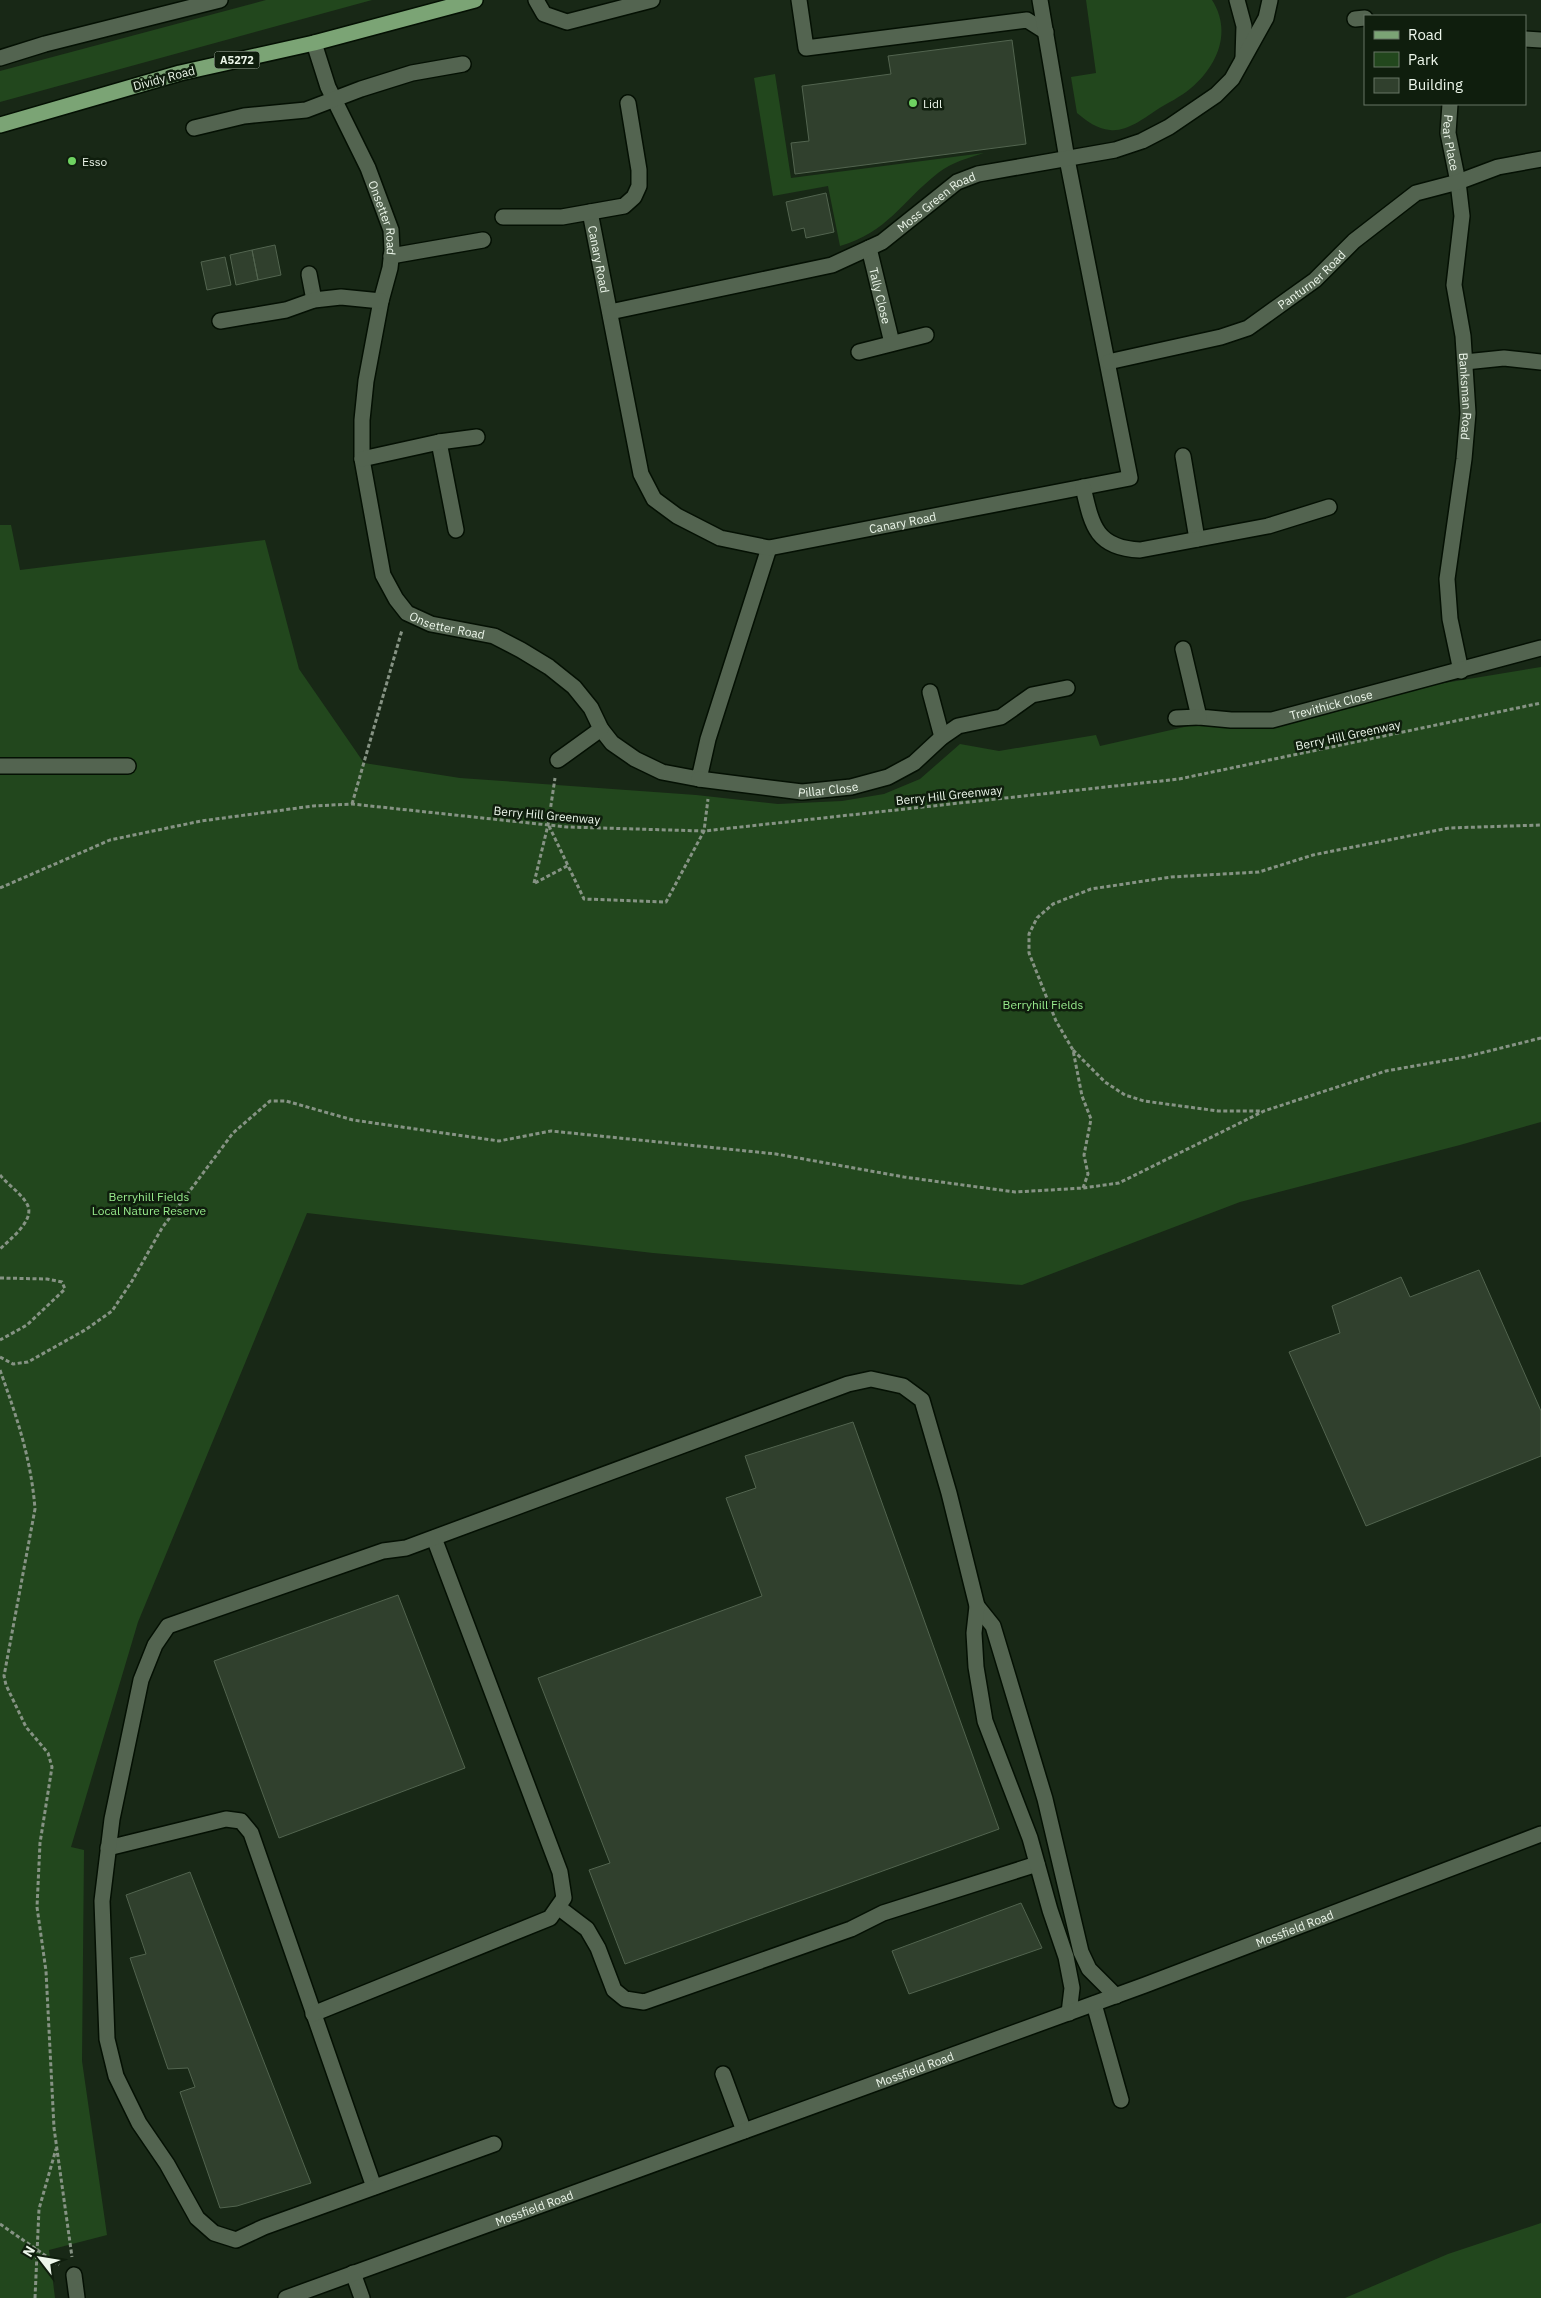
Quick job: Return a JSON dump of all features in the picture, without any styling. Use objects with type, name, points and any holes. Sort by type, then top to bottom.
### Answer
[{"type":"main road","name":"Dividy Road","points":[[0,125],[180,73],[314,43],[475,0]]},
{"type":"street","points":[[0,58],[178,5],[220,0]]},
{"type":"street","points":[[536,0],[544,14],[567,22],[652,0]]},
{"type":"street","points":[[799,0],[806,48],[1027,20],[1046,32]]},
{"type":"street","name":"Canary Road","points":[[590,212],[641,474],[654,499],[677,516],[720,538],[769,548],[1130,478],[1067,158],[1040,0]]},
{"type":"street","points":[[1237,0],[1244,26],[1243,62]]},
{"type":"street","name":"Moss Green Road","points":[[610,312],[832,265],[882,242],[957,182],[978,174],[1115,150],[1142,141],[1169,127],[1216,95],[1232,79],[1266,18],[1270,0]]},
{"type":"street","points":[[1526,39],[1541,40]]},
{"type":"street","name":"Onsetter Road","points":[[314,43],[334,99],[368,168],[391,230],[391,256],[366,381],[362,459],[383,575],[396,599],[407,612],[431,624],[494,636],[549,667],[574,687],[612,743],[635,759],[662,772],[704,780]]},
{"type":"street","points":[[194,128],[244,116],[306,110],[412,73],[463,64]]},
{"type":"street","name":"Canary Road","points":[[503,217],[562,217],[624,206],[634,197],[639,186],[639,170],[628,102]]},
{"type":"street","name":"Pear Place","points":[[1450,105],[1448,133],[1458,182]]},
{"type":"street","name":"Panturner Road","points":[[1108,362],[1221,337],[1248,328],[1315,280],[1354,241],[1416,193],[1458,182],[1498,167],[1541,159]]},
{"type":"street","name":"Banksman Road","points":[[1458,182],[1462,216],[1454,285],[1465,362],[1468,414],[1464,459],[1447,579],[1450,619],[1461,670]]},
{"type":"street","points":[[391,256],[483,240]]},
{"type":"street","name":"Tally Close","points":[[869,248],[892,343]]},
{"type":"street","points":[[309,274],[314,300]]},
{"type":"street","points":[[220,321],[286,310],[314,300],[341,297],[381,301]]},
{"type":"street","points":[[859,352],[926,335]]},
{"type":"street","points":[[1465,362],[1504,358],[1541,362]]},
{"type":"street","points":[[362,459],[439,442],[477,437]]},
{"type":"street","points":[[439,442],[449,484],[456,530]]},
{"type":"street","points":[[1183,456],[1197,539]]},
{"type":"street","points":[[1083,487],[1089,514],[1096,532],[1108,543],[1123,549],[1140,550],[1268,526],[1330,507]]},
{"type":"street","points":[[704,780],[708,739],[769,548]]},
{"type":"street","name":"Trevithick Close","points":[[1176,718],[1199,716],[1231,720],[1272,720],[1541,648]]},
{"type":"street","points":[[1183,649],[1199,716]]},
{"type":"street","name":"Pillar Close","points":[[704,780],[802,792],[851,787],[888,777],[914,763],[942,737],[958,726],[1000,717],[1032,695],[1067,688]]},
{"type":"street","points":[[930,692],[942,737]]},
{"type":"street","points":[[558,760],[601,728]]},
{"type":"street","points":[[0,766],[128,766]]},
{"type":"street","points":[[494,2144],[264,2227],[236,2240],[214,2233],[196,2218],[167,2164],[139,2123],[116,2076],[107,2039],[102,1901],[108,1848],[112,1819],[141,1680],[154,1645],[168,1626],[384,1551],[406,1548],[848,1384],[871,1379],[903,1386],[922,1400],[949,1493],[977,1606],[974,1633],[980,1698],[985,1721],[1030,1838],[1050,1910],[1066,1957],[1072,1988],[1069,2013]]},
{"type":"street","points":[[314,2014],[550,1918],[564,1898],[560,1872],[434,1538]]},
{"type":"street","points":[[977,1606],[993,1626],[1045,1799],[1081,1952],[1089,1969],[1116,1996]]},
{"type":"street","points":[[108,1848],[226,1819],[241,1821],[250,1833],[374,2188]]},
{"type":"street","name":"Mossfield Road","points":[[286,2298],[1116,1996],[1541,1834]]},
{"type":"street","points":[[558,1907],[588,1929],[598,1948],[614,1990],[625,1998],[644,2002],[851,1930],[883,1913],[1037,1864]]},
{"type":"street","points":[[1094,2004],[1120,2100]]},
{"type":"street","points":[[723,2074],[744,2131]]},
{"type":"street","points":[[353,2273],[362,2298]]},
{"type":"street","points":[[74,2275],[78,2298]]},
{"type":"path","points":[[352,804],[407,612]]},
{"type":"path","name":"Berry Hill Greenway","points":[[0,888],[110,840],[201,821],[313,806],[352,804],[548,825],[704,832],[1178,779],[1541,704]]},
{"type":"path","points":[[558,760],[548,825],[534,883],[569,864]]},
{"type":"path","points":[[548,825],[569,864],[584,899],[666,902],[704,832],[704,780]]},
{"type":"path","points":[[1264,1111],[1218,1111],[1144,1101],[1125,1095],[1105,1082],[1073,1050],[1056,1021],[1029,953],[1029,934],[1038,918],[1053,904],[1091,889],[1171,877],[1259,872],[1330,851],[1449,828],[1541,826]]},
{"type":"path","points":[[0,1358],[13,1364],[28,1362],[86,1330],[112,1311],[132,1281],[162,1228],[233,1132],[270,1101],[286,1101],[353,1120],[481,1139],[499,1141],[551,1131],[776,1154],[904,1177],[1015,1192],[1083,1188],[1119,1183],[1208,1137],[1264,1111],[1386,1071],[1465,1057],[1541,1038]]},
{"type":"path","points":[[1073,1050],[1082,1096],[1091,1119],[1084,1155],[1088,1174],[1083,1188]]},
{"type":"path","points":[[0,1175],[27,1204],[29,1212],[28,1219],[0,1249]]},
{"type":"path","points":[[0,1278],[47,1279],[62,1282],[65,1289],[27,1325],[0,1340]]},
{"type":"path","points":[[0,1370],[30,1462],[35,1509],[4,1676],[6,1686],[26,1727],[48,1753],[52,1767],[40,1843],[37,1907],[46,1972],[54,2128],[74,2275]]},
{"type":"path","points":[[35,2298],[39,2209],[57,2146]]},
{"type":"path","points":[[0,2224],[74,2275]]},
{"type":"green space","points":[[266,0],[372,0],[0,102],[0,71]]},
{"type":"green space","points":[[1086,0],[1212,0],[1221,24],[1219,47],[1215,58],[1191,88],[1140,121],[1116,130],[1096,126],[1077,113],[1071,77],[1096,73]]},
{"type":"green space","points":[[775,74],[791,178],[984,153],[943,169],[893,215],[870,233],[840,246],[828,186],[773,196],[754,78]]},
{"type":"green space","name":"Berryhill Fields","points":[[0,525],[11,525],[20,570],[265,540],[299,669],[364,763],[460,778],[696,795],[778,804],[842,801],[884,794],[920,779],[960,744],[999,751],[1096,735],[1100,746],[1202,723],[1541,667],[1541,1122],[1240,1202],[1022,1285],[653,1253],[307,1213],[138,1622],[71,1847],[84,1850],[82,2061],[107,2235],[49,2250],[55,2298],[0,2298]]},
{"type":"green space","points":[[1541,2223],[1541,2298],[1345,2298],[1448,2254]]},
{"type":"building","name":"Lidl","points":[[1012,40],[1026,144],[795,174],[791,143],[809,141],[802,86],[891,74],[888,56]]},
{"type":"building","points":[[826,193],[834,232],[806,238],[804,228],[792,231],[786,202]]},
{"type":"building","points":[[275,245],[281,275],[258,280],[252,250]]},
{"type":"building","points":[[252,250],[258,280],[236,285],[230,255]]},
{"type":"building","points":[[225,257],[231,285],[207,290],[201,262]]},
{"type":"building","points":[[1479,1270],[1541,1411],[1541,1456],[1366,1526],[1289,1352],[1340,1333],[1332,1306],[1401,1277],[1410,1297]]},
{"type":"building","points":[[853,1422],[999,1829],[625,1964],[589,1870],[610,1863],[538,1678],[762,1596],[726,1498],[756,1488],[745,1456]]},
{"type":"building","points":[[398,1595],[465,1768],[279,1838],[214,1661]]},
{"type":"building","points":[[190,1872],[311,2183],[237,2206],[220,2208],[180,2092],[195,2087],[188,2068],[168,2069],[130,1958],[146,1954],[126,1895]]},
{"type":"building","points":[[1021,1903],[1042,1948],[909,1994],[892,1951]]},
{"type":"place","name":"Lidl","points":[[913,103]]},
{"type":"place","name":"Esso","points":[[72,161]]},
{"type":"park label","name":"Berryhill Fields Local Nature Reserve","points":[[149,1203]]}]
